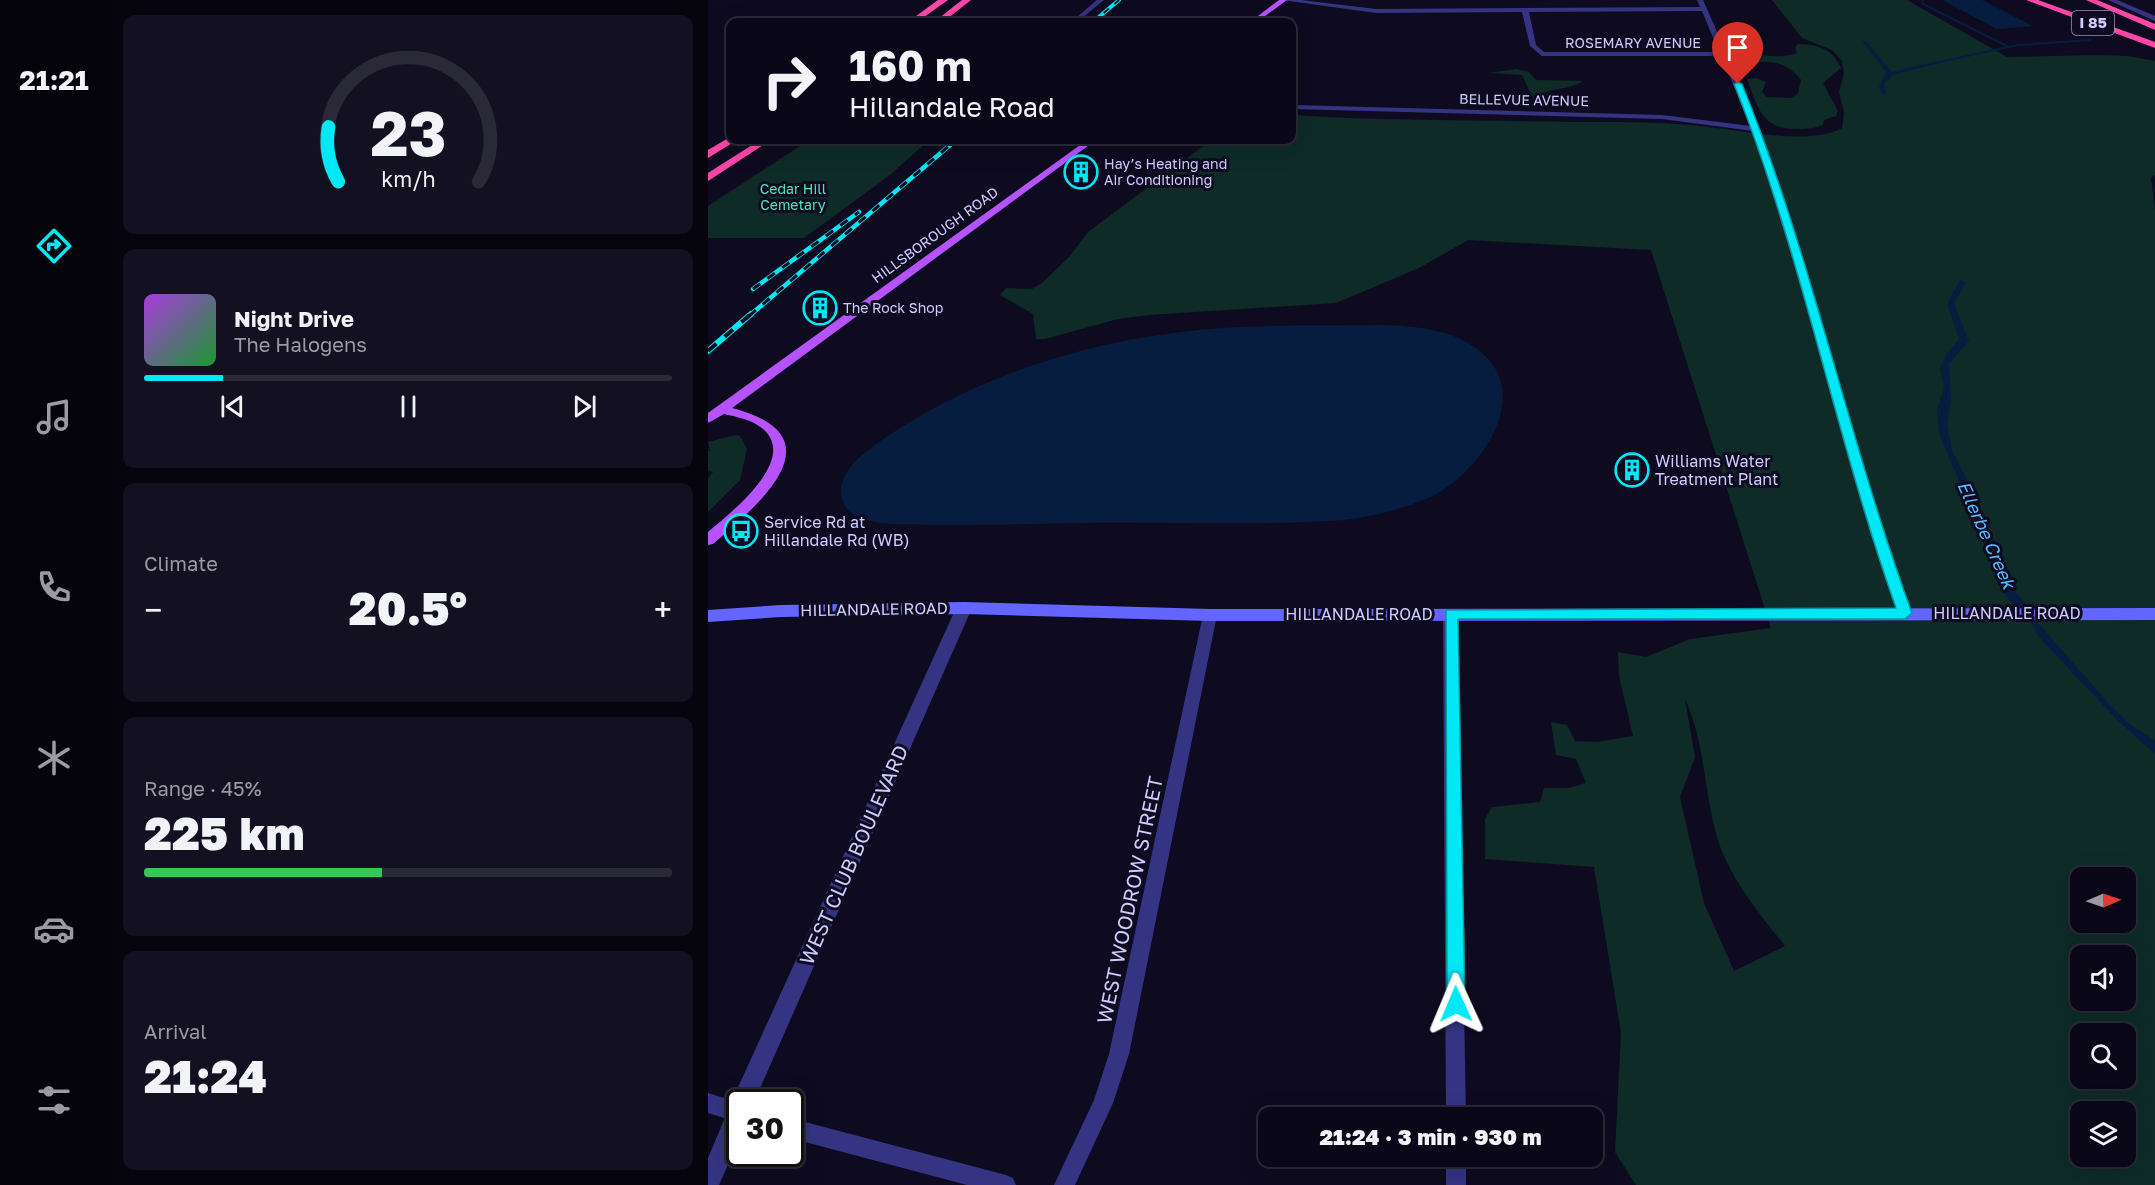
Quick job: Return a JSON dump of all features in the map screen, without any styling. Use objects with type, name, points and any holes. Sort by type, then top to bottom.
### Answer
[{"type":"highway","points":[[918,18],[944,0]]},
{"type":"highway","points":[[943,18],[967,0]]},
{"type":"highway","name":"I 85","points":[[2030,0],[2155,45]]},
{"type":"highway","name":"I 85","points":[[2059,0],[2155,33]]},
{"type":"highway","points":[[2090,0],[2155,27]]},
{"type":"highway","points":[[708,148],[726,140]]},
{"type":"highway","points":[[708,154],[726,141]]},
{"type":"highway","points":[[708,172],[757,144]]},
{"type":"highway","points":[[708,178],[758,144]]},
{"type":"main road","points":[[1259,18],[1285,0]]},
{"type":"main road","name":"HILLSBOROUGH ROAD","points":[[708,419],[1086,144]]},
{"type":"main road","points":[[708,540],[760,492],[774,472],[780,454],[779,441],[767,425],[722,409]]},
{"type":"main road","name":"HILLANDALE ROAD","points":[[708,616],[781,611],[964,608],[1210,615],[2155,614]]},
{"type":"street","points":[[1079,18],[1101,0]]},
{"type":"street","points":[[1285,0],[1376,11],[1525,10],[1701,4],[1756,129],[1811,303],[1881,548],[1905,613]]},
{"type":"street","points":[[1376,11],[1391,0]]},
{"type":"street","points":[[2111,0],[2155,19]]},
{"type":"street","name":"ROSEMARY AVENUE","points":[[1525,10],[1533,46],[1542,54],[1724,54]]},
{"type":"street","name":"BELLEVUE AVENUE","points":[[1296,107],[1662,117],[1756,129]]},
{"type":"street","name":"WEST CLUB BOULEVARD","points":[[749,1089],[964,608]]},
{"type":"street","points":[[1450,614],[1456,1107]]},
{"type":"street","name":"WEST WOODROW STREET","points":[[1064,1185],[1103,1103],[1119,1054],[1210,615]]},
{"type":"street","points":[[708,1103],[726,1108]]},
{"type":"street","points":[[804,1132],[1005,1185]]},
{"type":"street","points":[[708,1184],[726,1142]]},
{"type":"street","points":[[1456,1167],[1456,1185]]},
{"type":"green space","points":[[1772,0],[1907,0],[2007,57],[2097,55],[2128,56],[2155,61],[2155,175],[2151,178],[2155,210],[2155,1185],[1636,1185],[1615,1152],[1621,1033],[1594,867],[1485,859],[1485,819],[1492,807],[1540,802],[1544,788],[1569,788],[1586,783],[1576,759],[1556,755],[1551,722],[1567,725],[1575,741],[1596,742],[1633,736],[1619,676],[1618,652],[1646,657],[1690,639],[1771,628],[1651,250],[1468,240],[1419,268],[1336,303],[1149,315],[1118,319],[1045,339],[1036,339],[1033,314],[1000,295],[1006,288],[1032,289],[1042,283],[1070,256],[1088,232],[1202,147],[1209,144],[1296,144],[1296,115],[1662,123],[1780,136],[1814,136],[1842,128],[1844,112],[1839,92],[1844,74],[1842,61],[1832,50],[1802,38]],"holes":[[[1685,699],[1692,715],[1713,820],[1722,852],[1746,894],[1785,946],[1734,971],[1704,903],[1680,797],[1695,757]]]},
{"type":"green space","points":[[1798,44],[1824,49],[1833,56],[1841,68],[1823,83],[1838,111],[1836,116],[1824,120],[1823,125],[1813,128],[1784,128],[1768,120],[1762,114],[1747,79],[1757,78],[1766,82],[1762,92],[1767,97],[1791,98],[1798,93],[1801,80],[1795,74],[1775,63],[1759,62],[1743,67],[1737,60],[1752,56],[1782,56],[1797,53],[1795,48]]},
{"type":"green space","points":[[1516,69],[1529,72],[1536,80],[1583,81],[1547,92],[1536,99],[1535,103],[1522,75],[1489,73]]},
{"type":"green space","name":"Cedar Hill Cemetary","points":[[803,144],[925,144],[890,175],[804,238],[708,238],[708,206]]},
{"type":"green space","points":[[740,436],[747,449],[740,480],[708,512],[708,478],[713,472],[708,471],[708,451],[710,451],[708,442]]},
{"type":"water","points":[[1942,0],[1982,0],[2033,26],[1997,29]]},
{"type":"water","points":[[1862,41],[1866,41],[1892,72],[1933,62],[1936,64],[1893,75],[1884,84],[1886,93],[1883,95],[1879,87],[1886,72]]},
{"type":"water","points":[[1960,280],[1966,282],[1954,303],[1969,341],[1949,364],[1951,402],[1947,424],[1952,451],[1979,504],[1985,525],[1999,548],[2011,586],[2026,604],[2013,605],[2006,595],[1939,433],[1937,410],[1944,387],[1940,369],[1947,353],[1959,339],[1947,303]]},
{"type":"water","points":[[1386,325],[1427,329],[1467,342],[1489,360],[1500,378],[1503,398],[1499,419],[1478,458],[1445,489],[1404,507],[1353,519],[1297,522],[932,525],[886,524],[869,521],[853,514],[843,502],[841,491],[847,473],[860,457],[877,444],[920,416],[957,396],[1035,364],[1116,343],[1199,330],[1269,326]]},
{"type":"water","points":[[2040,625],[2110,705],[2131,725],[2155,740],[2155,754],[2117,720],[2038,636],[2033,626]]},
{"type":"waterway","points":[[1923,0],[1922,3],[1927,6],[2009,47]]},
{"type":"waterway","points":[[2009,47],[2090,40]]},
{"type":"waterway","points":[[1930,64],[2009,47]]},
{"type":"waterway","name":"Ellerbe Creek","points":[[2017,600],[2039,629]]},
{"type":"railway","points":[[1098,18],[1119,0]]},
{"type":"railway","points":[[749,316],[951,144]]},
{"type":"railway","points":[[753,289],[859,212]]},
{"type":"railway","points":[[708,351],[751,314]]},
{"type":"place","name":"Hay’s Heating and Air Conditioning","points":[[1081,172]]},
{"type":"place","name":"The Rock Shop","points":[[820,308]]},
{"type":"place","name":"Williams Water Treatment Plant","points":[[1632,470]]},
{"type":"place","name":"Service Rd at Hillandale Rd (WB)","points":[[741,531]]},
{"type":"route","points":[[1456,1004],[1450,614],[1905,613],[1881,548],[1811,303],[1770,181],[1756,129],[1738,84]]}]
